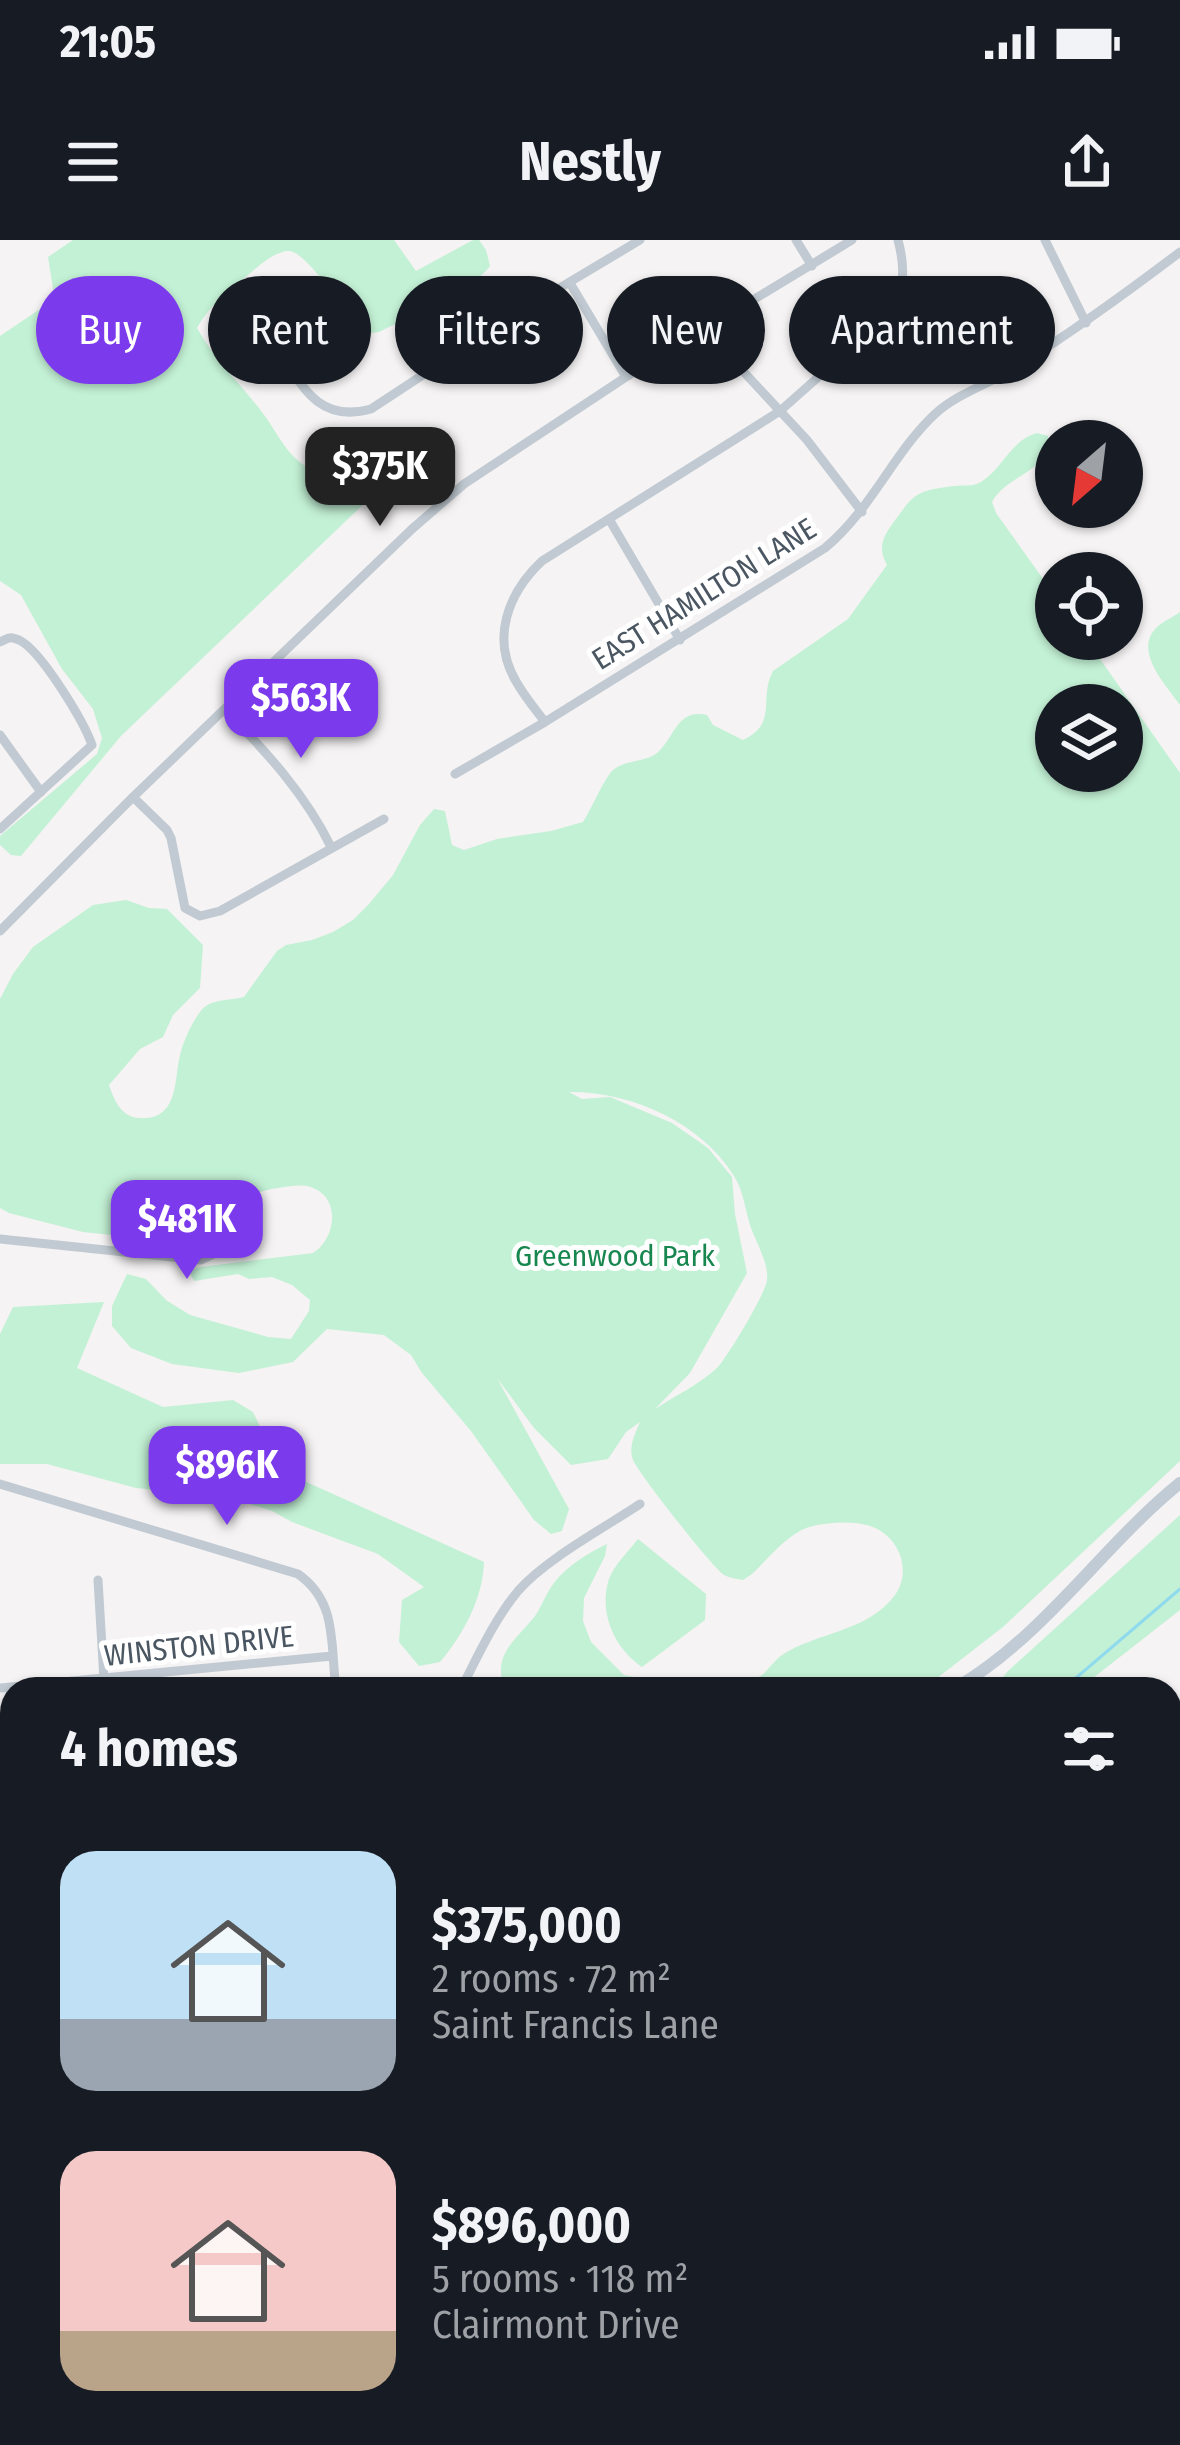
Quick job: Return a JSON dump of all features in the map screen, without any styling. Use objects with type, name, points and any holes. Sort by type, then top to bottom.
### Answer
[{"type":"main road","points":[[972,1677],[1041,1624],[1137,1522],[1180,1484]]},
{"type":"street","points":[[581,276],[640,240]]},
{"type":"street","points":[[796,240],[812,266]]},
{"type":"street","points":[[765,294],[852,240]]},
{"type":"street","points":[[545,722],[514,680],[505,646],[508,608],[523,579],[542,561],[780,411],[894,308],[903,284],[898,240]]},
{"type":"street","points":[[1045,240],[1086,323]]},
{"type":"street","name":"EAST HAMILTON LANE","points":[[454,774],[826,548],[862,512],[923,426],[940,410],[1086,323],[1180,252]]},
{"type":"street","points":[[583,305],[607,345]]},
{"type":"street","points":[[303,384],[325,408],[355,414],[411,384]]},
{"type":"street","points":[[0,931],[133,796],[412,529],[464,484],[615,384]]},
{"type":"street","points":[[755,384],[807,440],[862,512]]},
{"type":"street","points":[[609,519],[680,640]]},
{"type":"street","points":[[0,830],[92,746],[55,680],[27,646],[4,640]]},
{"type":"street","points":[[225,710],[282,773],[331,847]]},
{"type":"street","points":[[0,735],[40,792]]},
{"type":"street","points":[[133,796],[167,830],[185,908],[200,916],[220,911],[383,819]]},
{"type":"street","points":[[0,1239],[201,1260],[220,1251],[234,1228]]},
{"type":"street","points":[[0,1484],[298,1574],[324,1601],[335,1677]]},
{"type":"street","points":[[467,1677],[520,1588],[640,1504]]},
{"type":"street","points":[[98,1580],[104,1677]]},
{"type":"street","name":"WINSTON DRIVE","points":[[132,1677],[332,1656]]},
{"type":"green space","points":[[73,240],[394,240],[416,271],[479,240],[490,266],[481,276],[395,276],[395,324],[371,333],[371,276],[317,276],[298,254],[289,251],[273,256],[247,276],[208,276],[208,312],[197,328],[208,344],[208,384],[239,384],[287,449],[309,468],[331,469],[380,458],[403,463],[121,736],[21,856],[11,855],[0,845],[0,836],[97,754],[102,738],[93,709],[62,669],[21,595],[0,581],[0,336],[36,312],[36,384],[184,384],[184,276],[51,276],[48,257]]},
{"type":"green space","name":"Greenwood Park","points":[[1035,434],[1035,466],[992,502],[1035,568],[1035,660],[1101,660],[1118,684],[1035,684],[1035,792],[1143,792],[1143,720],[1180,773],[1180,1461],[1003,1627],[938,1677],[759,1677],[782,1655],[857,1624],[884,1607],[903,1576],[896,1547],[882,1532],[866,1525],[816,1525],[793,1535],[743,1580],[726,1576],[633,1460],[632,1445],[640,1422],[626,1432],[608,1459],[571,1465],[534,1428],[497,1378],[569,1509],[562,1531],[551,1534],[534,1520],[411,1355],[384,1335],[327,1329],[293,1362],[239,1373],[172,1364],[131,1348],[112,1326],[112,1306],[127,1274],[146,1279],[190,1315],[291,1339],[309,1311],[310,1300],[292,1285],[272,1277],[249,1279],[238,1274],[194,1281],[189,1271],[313,1253],[327,1237],[332,1217],[331,1207],[318,1191],[307,1186],[283,1187],[240,1198],[227,1210],[213,1236],[195,1244],[83,1232],[0,1208],[0,999],[33,947],[93,905],[126,900],[167,909],[203,945],[200,988],[173,1015],[163,1037],[140,1049],[109,1085],[127,1115],[139,1118],[161,1113],[172,1097],[181,1050],[200,1012],[214,1002],[244,997],[286,945],[312,940],[353,920],[393,875],[434,809],[445,811],[452,845],[464,850],[497,839],[551,831],[583,822],[612,771],[657,753],[689,716],[707,715],[713,725],[743,740],[761,726],[773,671],[848,619],[887,565],[884,539],[912,499],[931,490],[978,484],[1014,448]],"holes":[[[569,1092],[615,1097],[662,1113],[720,1157],[737,1182],[767,1274],[765,1287],[722,1362],[655,1409],[690,1373],[747,1273],[732,1177],[708,1148],[672,1123],[610,1097],[582,1099]]]},
{"type":"green space","points":[[1180,612],[1180,705],[1154,668],[1148,647],[1156,628]]},
{"type":"green space","points":[[104,1302],[77,1368],[163,1407],[233,1400],[253,1412],[268,1451],[302,1480],[484,1562],[470,1615],[440,1662],[419,1666],[399,1642],[402,1600],[424,1587],[378,1554],[228,1497],[136,1488],[47,1464],[0,1464],[0,1334],[13,1307]]},
{"type":"green space","points":[[1180,1515],[1180,1610],[1094,1677],[1003,1677]]},
{"type":"green space","points":[[638,1539],[706,1594],[705,1620],[642,1667],[617,1640],[606,1605],[611,1574]]},
{"type":"green space","points":[[607,1544],[584,1598],[583,1621],[591,1642],[624,1675],[634,1677],[501,1677],[508,1649],[559,1577]]},
{"type":"waterway","points":[[1077,1677],[1180,1589]]}]
